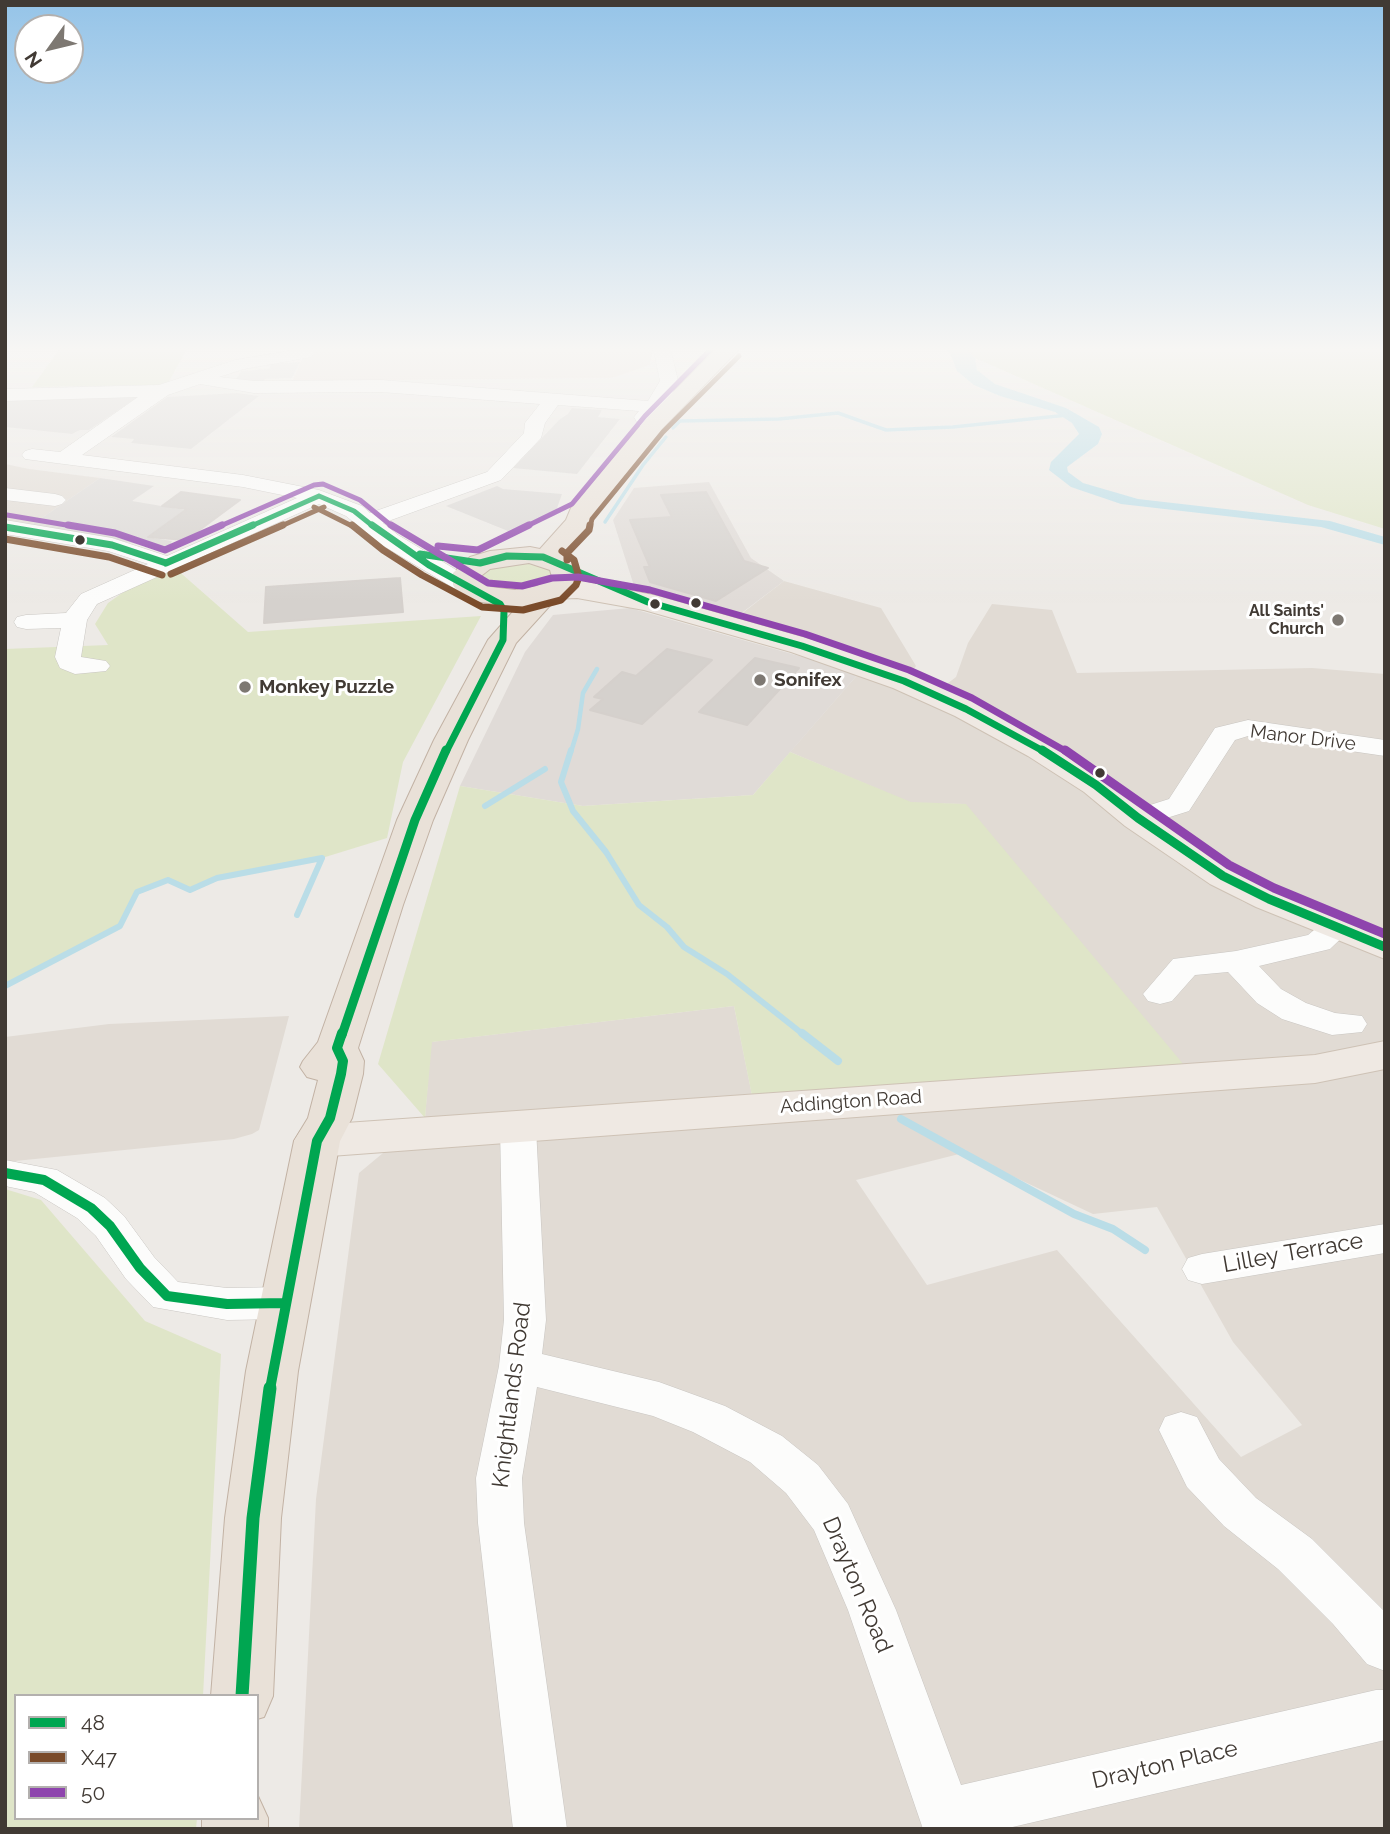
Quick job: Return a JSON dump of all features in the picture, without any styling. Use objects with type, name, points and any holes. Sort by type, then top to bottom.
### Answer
[{"type":"highway","points":[[483,576],[580,514],[641,433]]},
{"type":"highway","points":[[242,1694],[253,1518],[284,1303],[317,1141],[330,1118],[341,1074],[343,1061],[337,1048],[415,820],[451,740],[503,640],[554,577],[554,548],[579,522],[580,514]]},
{"type":"highway","points":[[483,576],[530,555],[554,577]]},
{"type":"highway","points":[[483,576],[515,599],[554,577]]},
{"type":"highway","points":[[483,576],[504,611],[503,640]]},
{"type":"main road","points":[[554,577],[577,589],[648,602],[802,646],[918,687],[1040,749],[1096,785],[1138,818],[1223,876],[1336,928],[1385,947]]},
{"type":"main road","name":"Addington Road","points":[[317,1141],[1315,1069],[1385,1055]]},
{"type":"street","points":[[64,459],[100,433]]},
{"type":"street","points":[[369,521],[494,476],[534,433]]},
{"type":"street","points":[[32,455],[243,481],[319,496],[354,510],[390,540],[413,553],[483,576]]},
{"type":"street","points":[[5,494],[44,494]]},
{"type":"street","points":[[97,666],[75,666],[69,663],[75,620],[80,608],[89,599],[319,496]]},
{"type":"street","points":[[5,527],[112,545],[166,563]]},
{"type":"street","points":[[26,622],[75,620]]},
{"type":"street","name":"Manor Drive","points":[[1138,818],[1179,805],[1224,734],[1248,728],[1385,748]]},
{"type":"street","points":[[1160,994],[1185,966],[1236,961],[1319,942],[1336,928]]},
{"type":"street","points":[[1236,961],[1269,996],[1294,1011],[1332,1024],[1349,1024]]},
{"type":"street","name":"Knightlands Road","points":[[518,1128],[525,1320],[520,1366],[499,1478],[500,1511],[540,1829]]},
{"type":"street","points":[[5,1173],[44,1180],[91,1209],[110,1226],[140,1268],[167,1296],[227,1304],[284,1303]]},
{"type":"street","name":"Lilley Terrace","points":[[1202,1269],[1385,1238]]},
{"type":"street","name":"Drayton Road","points":[[520,1366],[659,1400],[709,1419],[766,1449],[802,1479],[832,1518],[872,1610],[948,1823]]},
{"type":"street","points":[[1181,1430],[1203,1473],[1240,1511],[1295,1554],[1350,1608],[1385,1648]]},
{"type":"street","name":"Drayton Place","points":[[948,1823],[1376,1715],[1385,1715]]},
{"type":"shaded area","points":[[117,433],[212,433],[191,449],[131,443],[134,439],[111,437]]},
{"type":"shaded area","points":[[547,433],[609,433],[577,474],[513,468]]},
{"type":"shaded area","points":[[5,464],[100,478],[30,526],[5,521]]},
{"type":"shaded area","points":[[100,478],[154,486],[132,501],[185,510],[147,537],[172,541],[168,549],[30,526]]},
{"type":"shaded area","points":[[709,482],[751,558],[784,581],[735,618],[669,600],[634,586],[613,520],[634,488]]},
{"type":"shaded area","points":[[497,486],[503,489],[562,494],[556,511],[508,531],[446,506]]},
{"type":"shaded area","points":[[784,581],[881,608],[916,666],[910,674],[851,652],[736,618]]},
{"type":"shaded area","points":[[992,604],[1052,610],[1077,673],[1312,668],[1385,674],[1385,942],[1289,904],[943,687],[956,677],[968,643]]},
{"type":"shaded area","points":[[630,608],[859,673],[753,795],[583,806],[460,786],[525,652],[553,615]]},
{"type":"shaded area","points":[[859,673],[950,712],[1004,739],[1058,773],[1176,862],[1243,902],[1385,957],[1385,1829],[299,1829],[316,1499],[359,1173],[425,1118],[431,1042],[734,1006],[758,1125],[813,1120],[966,804],[911,803],[790,752]],"holes":[[[963,1153],[1093,1214],[1157,1207],[1233,1342],[1302,1425],[1241,1457],[1057,1250],[927,1285],[856,1180]]]},
{"type":"shaded area","points":[[289,1016],[259,1130],[252,1134],[234,1139],[5,1162],[5,1037],[109,1024]]},
{"type":"green space","points":[[1144,433],[1385,433],[1385,529],[1308,505]]},
{"type":"green space","points":[[521,560],[551,568],[554,576],[549,584],[509,593],[480,584],[479,573],[482,569]]},
{"type":"green space","points":[[174,567],[248,632],[481,616],[403,762],[387,838],[322,858],[217,878],[190,890],[168,880],[137,892],[120,926],[5,986],[5,649],[108,645],[95,624],[108,603],[132,586]]},
{"type":"green space","points":[[790,752],[911,802],[966,804],[1184,1065],[753,1101],[734,1006],[432,1042],[425,1118],[378,1064],[460,786],[583,806],[753,795]]},
{"type":"green space","points":[[5,1189],[41,1200],[145,1321],[221,1354],[203,1694],[14,1694],[14,1820],[197,1820],[196,1829],[5,1829]]},
{"type":"water","points":[[1079,434],[1102,434],[1098,444],[1067,467],[1068,472],[1083,483],[1138,499],[1330,521],[1385,537],[1385,545],[1321,527],[1121,504],[1071,487],[1049,470],[1051,462]]},
{"type":"building","points":[[181,492],[240,500],[186,540],[148,537],[187,509],[162,506]]},
{"type":"building","points":[[706,492],[744,561],[768,568],[716,601],[650,582],[644,567],[650,567],[630,520],[672,517],[661,495]]},
{"type":"building","points":[[400,578],[403,612],[264,623],[266,587]]},
{"type":"building","points":[[667,649],[712,660],[642,724],[590,710],[603,699],[594,697],[622,672],[636,676]]},
{"type":"building","name":"Sonifex","points":[[755,658],[799,668],[747,725],[699,712]]},
{"type":"waterway","points":[[605,522],[643,465],[666,437]]},
{"type":"waterway","points":[[571,752],[578,729],[583,693],[597,669]]},
{"type":"waterway","points":[[571,750],[561,782],[573,811],[606,852],[639,905],[667,927],[684,947],[727,974],[804,1035]]},
{"type":"waterway","points":[[485,806],[545,769]]},
{"type":"waterway","points":[[5,986],[120,926],[137,892],[168,880],[190,890],[217,878],[322,858],[297,915]]},
{"type":"waterway","points":[[802,1033],[838,1061]]},
{"type":"waterway","points":[[901,1119],[1074,1214],[1113,1229],[1145,1250]]},
{"type":"transit line","name":"50","points":[[438,546],[478,550],[572,504],[631,433]]},
{"type":"transit line","name":"X47","points":[[567,560],[567,553],[589,530],[592,519],[663,433]]},
{"type":"transit line","name":"50","points":[[7,515],[115,533],[165,550],[314,485],[323,484],[360,500],[397,530],[488,583],[522,586],[552,578],[578,577],[650,590],[805,634],[909,670],[972,698],[1047,739],[1103,775],[1145,808],[1229,865],[1274,888],[1385,934]]},
{"type":"transit line","name":"48","points":[[166,563],[319,496]]},
{"type":"transit line","name":"48","points":[[242,1694],[253,1518],[272,1371],[317,1141],[330,1118],[341,1074],[343,1061],[337,1048],[415,820],[451,740],[503,640],[504,611],[500,604],[429,565],[390,540],[354,511],[319,496]]},
{"type":"transit line","name":"X47","points":[[314,507],[348,522],[383,550],[422,575],[482,607],[523,610],[561,600],[576,585],[579,577],[574,560],[562,551]]},
{"type":"transit line","name":"X47","points":[[171,574],[324,507]]},
{"type":"transit line","name":"48","points":[[5,527],[112,545],[166,563]]},
{"type":"transit line","name":"X47","points":[[5,539],[109,557],[162,575]]},
{"type":"transit line","name":"48","points":[[420,554],[480,563],[507,556],[543,557],[648,602],[802,646],[904,681],[966,709],[1040,749],[1096,785],[1138,818],[1223,876],[1269,899],[1385,947]]},
{"type":"transit line","name":"48","points":[[5,1173],[44,1180],[91,1208],[110,1226],[140,1268],[167,1296],[227,1304],[284,1303]]},
{"type":"place","name":"All Saints' Church","points":[[1338,620]]},
{"type":"place","name":"Sonifex","points":[[760,680]]},
{"type":"place","name":"Monkey Puzzle","points":[[245,687]]}]
